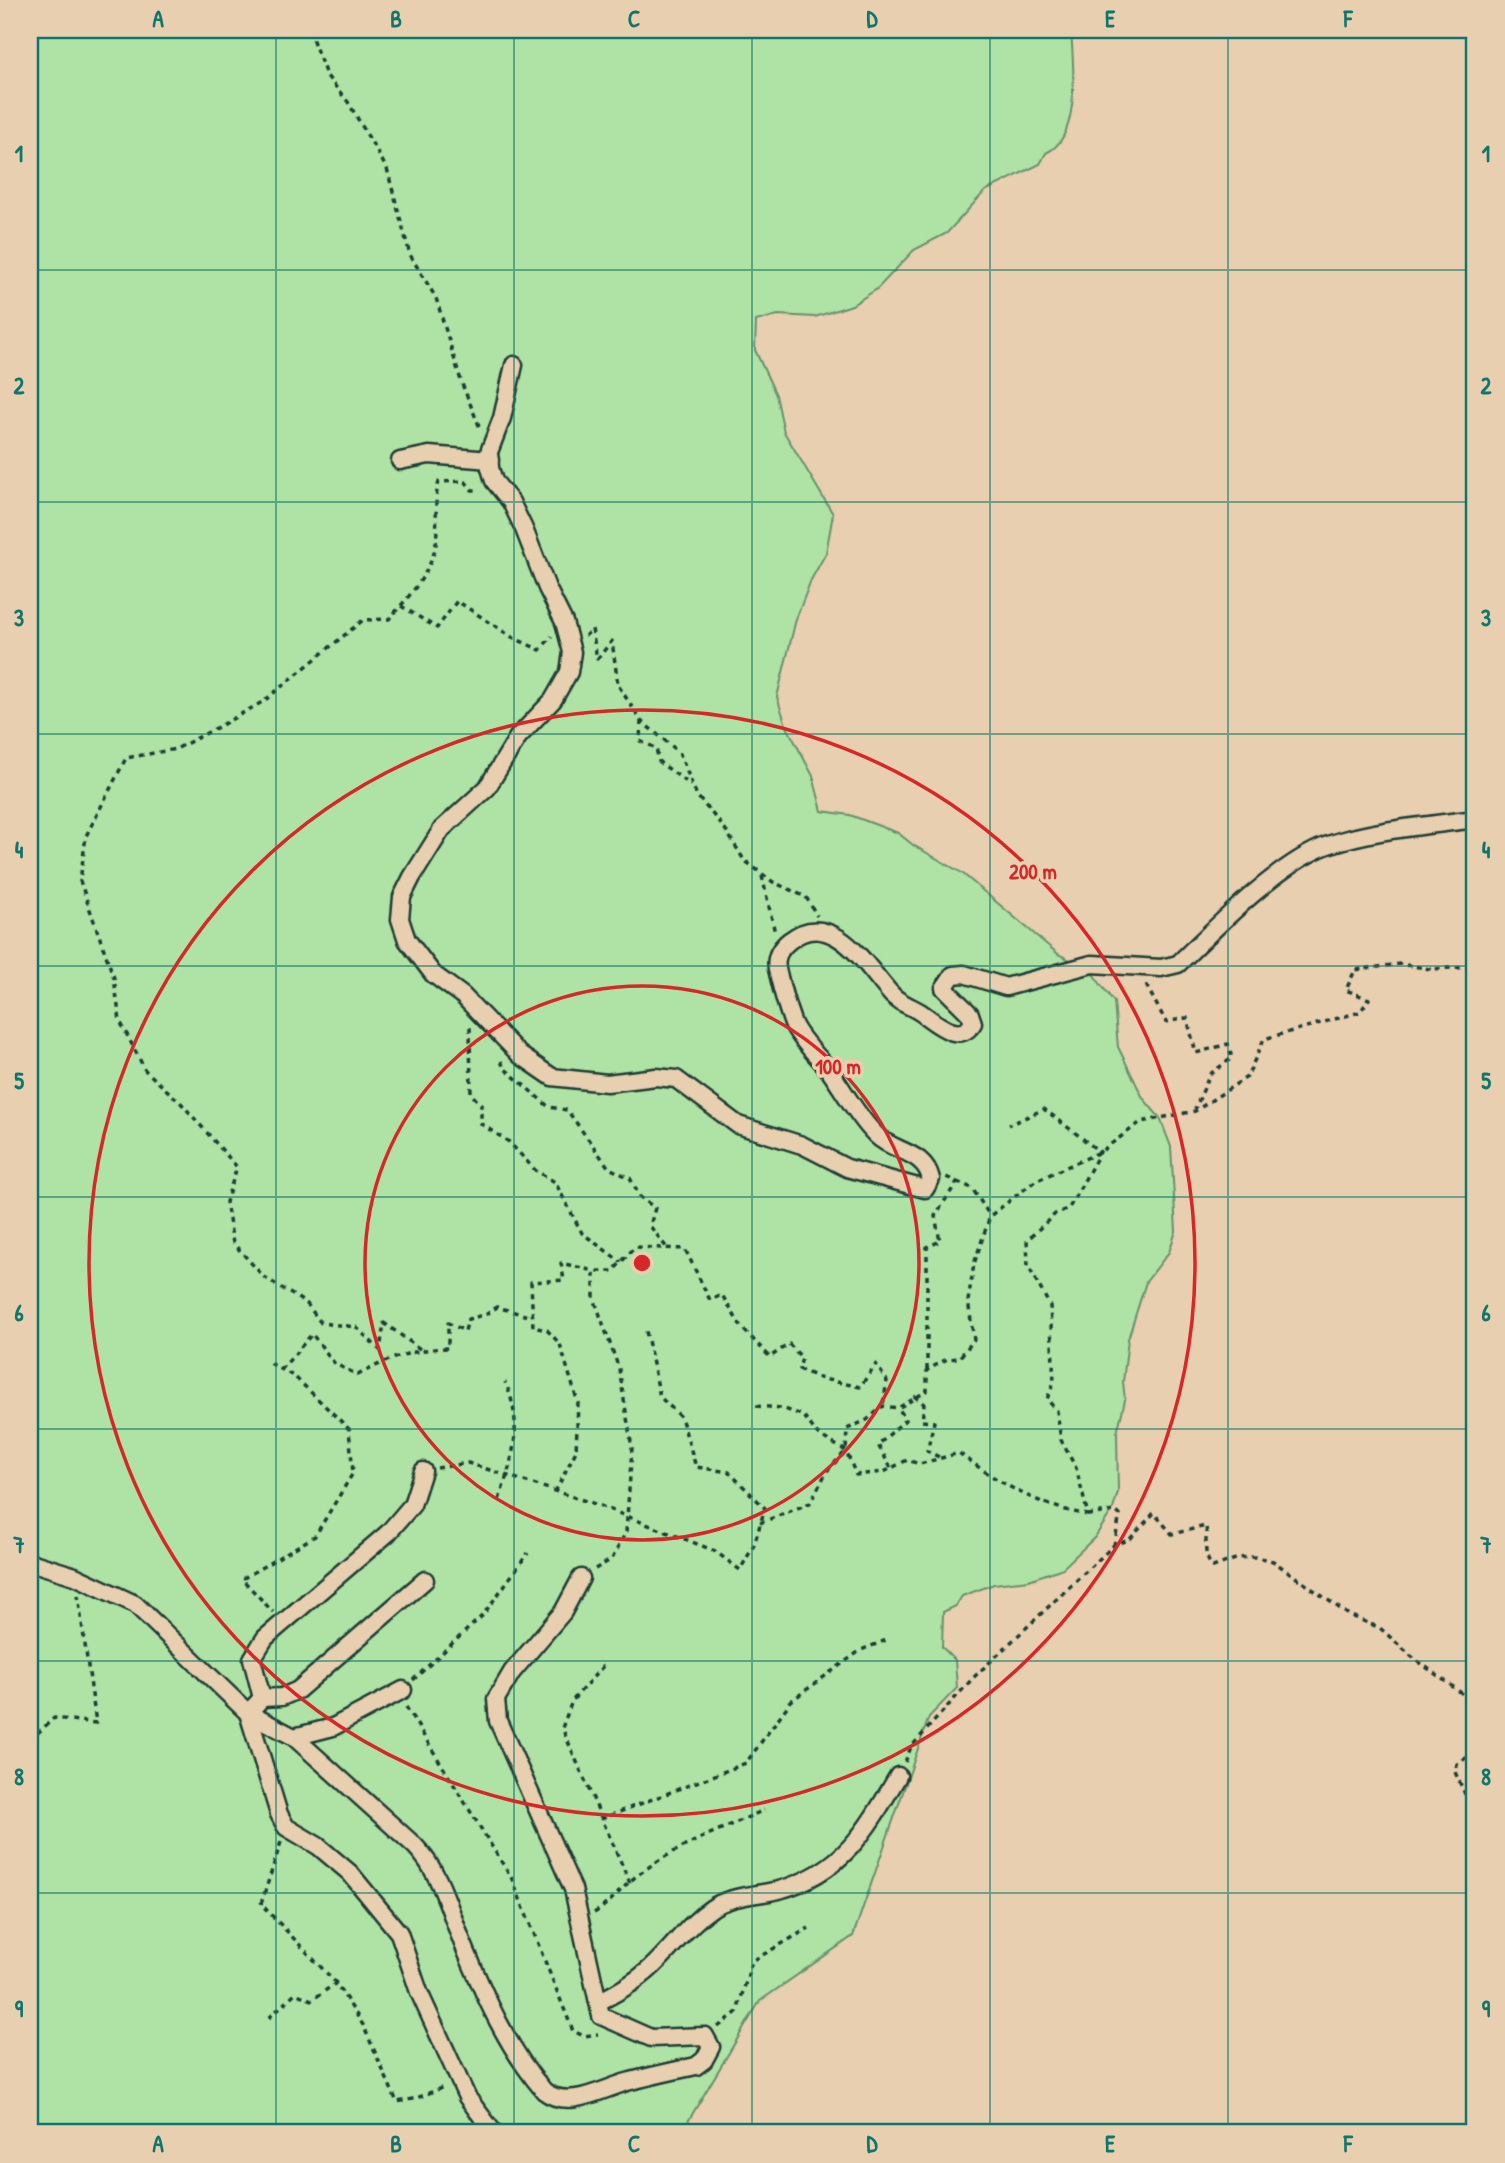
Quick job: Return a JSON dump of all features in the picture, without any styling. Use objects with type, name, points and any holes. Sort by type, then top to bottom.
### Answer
[{"type":"street","points":[[514,365],[490,460],[494,481],[524,529],[547,588],[564,622],[572,652],[569,672],[553,700],[518,737],[487,788],[442,829],[402,897],[400,919],[407,940],[420,960],[469,1003],[520,1055],[552,1077],[607,1083],[656,1077],[676,1079],[738,1125],[803,1145],[847,1168],[925,1189],[931,1179],[928,1168],[916,1156],[878,1137],[855,1111],[830,1072],[794,1027],[775,963],[779,950],[799,935],[836,935],[859,954],[895,998],[947,1031],[959,1033],[970,1028],[973,1023],[970,1014],[944,988],[953,975],[964,974],[1006,987],[1092,964],[1161,968],[1178,964],[1294,862],[1328,845],[1387,832],[1475,819]]},
{"type":"street","points":[[400,461],[429,455],[490,460]]},
{"type":"street","points":[[262,1698],[252,1659],[265,1638],[388,1533],[412,1505],[423,1471]]},
{"type":"street","points":[[30,1562],[75,1576],[135,1604],[248,1713],[294,1737],[429,1860],[468,1955],[507,2039],[532,2077],[552,2097],[594,2094],[625,2083],[696,2066],[704,2060],[711,2047],[705,2036],[652,2038],[601,2016],[573,1889],[498,1721],[496,1699],[512,1672],[564,1612],[581,1578]]},
{"type":"street","points":[[248,1713],[262,1698],[282,1697],[305,1684],[425,1580]]},
{"type":"street","points":[[294,1737],[333,1727],[403,1690]]},
{"type":"street","points":[[248,1713],[279,1814],[286,1826],[318,1846],[350,1873],[399,1933],[419,1992],[460,2080],[474,2109],[494,2133]]},
{"type":"street","points":[[598,2002],[637,1979],[658,1961],[691,1922],[716,1905],[781,1889],[825,1872],[865,1831],[898,1776]]},
{"type":"path","points":[[309,30],[326,75],[348,102],[387,169],[410,255],[436,298],[462,384],[484,436],[495,439]]},
{"type":"path","points":[[420,1349],[384,1323],[380,1350],[356,1327],[321,1322],[307,1304],[264,1277],[233,1242],[226,1202],[237,1167],[181,1103],[145,1070],[120,1021],[114,978],[80,881],[86,836],[126,758],[176,748],[220,726],[264,701],[363,620],[389,619],[414,590],[435,550],[435,496],[439,482],[465,481],[472,490],[501,491]]},
{"type":"path","points":[[401,606],[437,628],[457,601],[512,637],[540,650],[564,622]]},
{"type":"path","points":[[572,652],[592,629],[597,659],[612,640],[618,685],[641,721],[679,751],[693,787],[725,829],[744,860],[762,874],[806,897],[826,933]]},
{"type":"path","points":[[641,721],[640,741],[656,748],[659,762],[693,787]]},
{"type":"path","points":[[762,874],[779,950]]},
{"type":"path","points":[[927,1370],[947,1359],[959,1359],[974,1340],[968,1301],[974,1264],[990,1216],[1035,1181],[1100,1152],[1141,1122],[1195,1111],[1247,1077],[1264,1039],[1360,1012],[1370,999],[1346,990],[1355,970],[1400,964],[1431,969],[1475,967]]},
{"type":"path","points":[[1161,968],[1144,986],[1166,1022],[1187,1018],[1196,1053],[1228,1045],[1232,1058],[1210,1074],[1195,1111]]},
{"type":"path","points":[[469,1003],[471,1094],[481,1104],[481,1124],[509,1142],[535,1170],[555,1182],[582,1233],[621,1262]]},
{"type":"path","points":[[500,1057],[503,1068],[549,1107],[568,1110],[609,1168],[630,1178],[639,1197],[655,1208],[650,1226],[667,1248]]},
{"type":"path","points":[[1009,1125],[1044,1109],[1100,1152]]},
{"type":"path","points":[[1088,1515],[1076,1468],[1061,1440],[1057,1411],[1047,1399],[1054,1382],[1050,1306],[1028,1266],[1027,1240],[1055,1214],[1069,1208],[1100,1152]]},
{"type":"path","points":[[928,1168],[972,1188],[990,1216]]},
{"type":"path","points":[[883,1406],[898,1408],[914,1396],[928,1391],[927,1247],[940,1241],[935,1216],[957,1182]]},
{"type":"path","points":[[555,1492],[576,1451],[578,1402],[560,1344],[547,1330],[533,1327],[531,1282],[564,1280],[561,1263],[594,1271],[613,1270],[635,1247],[685,1249],[710,1300],[722,1295],[742,1328],[770,1357],[789,1344],[802,1358],[799,1369],[819,1378],[860,1387],[876,1364],[887,1381],[883,1406],[867,1420],[847,1429],[846,1451],[856,1475],[891,1468],[906,1460],[920,1464],[959,1453],[1004,1486],[1040,1500],[1052,1508],[1088,1515],[1115,1511],[1120,1515],[1114,1545]]},
{"type":"path","points":[[581,1578],[612,1559],[626,1532],[632,1448],[619,1369],[594,1298],[594,1271]]},
{"type":"path","points":[[281,1370],[313,1334],[335,1364],[358,1375],[391,1357],[420,1349],[449,1348],[448,1323],[465,1331],[468,1319],[487,1314],[497,1307],[532,1317]]},
{"type":"path","points":[[423,1471],[468,1463],[715,1551],[740,1570],[754,1545],[765,1508],[729,1472],[696,1467],[681,1417],[660,1396],[646,1331]]},
{"type":"path","points":[[270,1363],[295,1377],[349,1429],[353,1473],[315,1536],[242,1579],[283,1623]]},
{"type":"path","points":[[499,1500],[514,1455],[515,1405],[505,1382]]},
{"type":"path","points":[[914,1396],[924,1404],[922,1421],[934,1422],[928,1451],[940,1458]]},
{"type":"path","points":[[756,1406],[782,1408],[804,1416],[817,1434],[846,1451]]},
{"type":"path","points":[[891,1468],[878,1446],[906,1419],[898,1408]]},
{"type":"path","points":[[760,1523],[810,1503],[827,1471],[846,1451]]},
{"type":"path","points":[[898,1776],[911,1747],[973,1678],[1114,1545],[1129,1539],[1154,1513],[1172,1534],[1206,1526],[1204,1545],[1209,1563],[1213,1567],[1238,1558],[1255,1557],[1273,1561],[1349,1615],[1380,1628],[1411,1657],[1475,1703]]},
{"type":"path","points":[[528,1553],[484,1615],[403,1690],[404,1703],[512,1879],[573,2031],[584,2036],[634,2029]]},
{"type":"path","points":[[30,1740],[54,1718],[96,1723],[75,1576]]},
{"type":"path","points":[[601,1819],[746,1763],[791,1701],[861,1650],[889,1639]]},
{"type":"path","points":[[603,1666],[572,1702],[562,1728],[630,1883]]},
{"type":"path","points":[[1475,1752],[1457,1764],[1455,1772],[1469,1803],[1475,1808]]},
{"type":"path","points":[[581,1922],[610,1903],[638,1874],[683,1847],[764,1810]]},
{"type":"path","points":[[286,1826],[261,1904],[336,1983],[363,2025],[397,2102],[417,2098],[460,2080]]},
{"type":"path","points":[[705,2036],[737,2012],[752,1961],[809,1928]]},
{"type":"path","points":[[268,2018],[295,1993],[312,2000],[336,1983]]},
{"type":"green space","points":[[30,30],[1071,30],[1073,98],[1070,116],[1057,145],[1046,153],[1040,164],[985,191],[947,233],[914,250],[877,289],[852,305],[815,317],[778,315],[756,321],[755,350],[776,395],[784,432],[833,514],[826,553],[811,580],[796,619],[777,697],[786,725],[813,776],[822,811],[850,815],[898,833],[913,845],[962,873],[1058,954],[1090,970],[1114,1002],[1118,1047],[1143,1098],[1160,1118],[1171,1147],[1176,1231],[1169,1252],[1146,1282],[1128,1339],[1123,1382],[1125,1400],[1117,1433],[1118,1492],[1113,1509],[1095,1537],[1063,1568],[1029,1580],[994,1584],[962,1596],[956,1606],[943,1612],[942,1647],[955,1660],[957,1688],[929,1717],[853,1936],[760,2001],[681,2133],[30,2133]]}]
